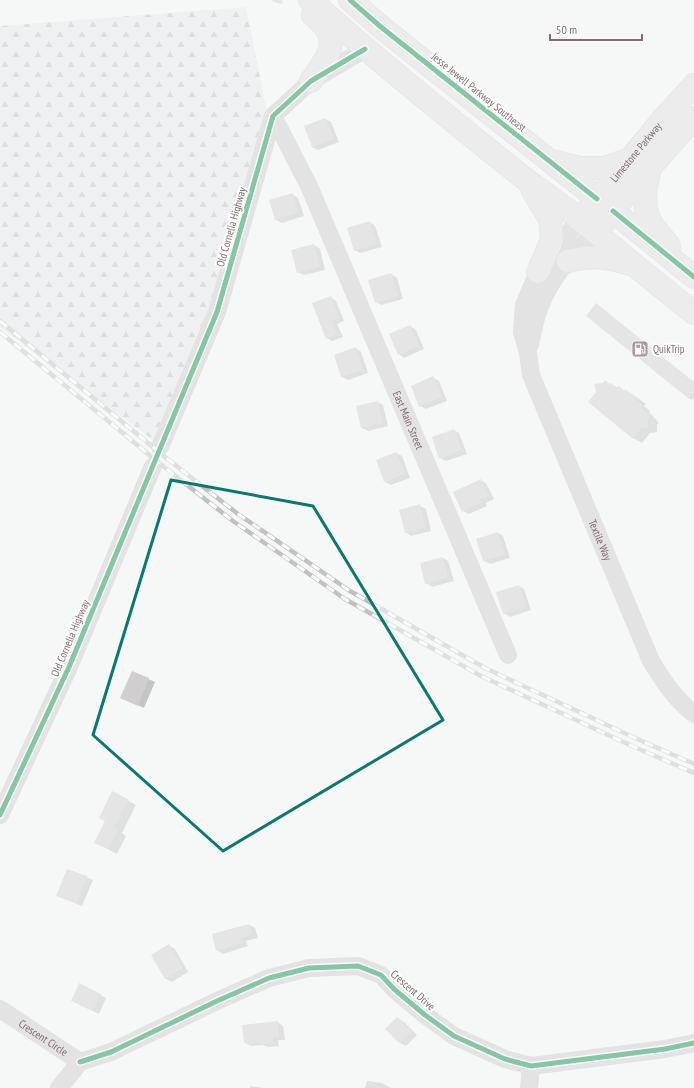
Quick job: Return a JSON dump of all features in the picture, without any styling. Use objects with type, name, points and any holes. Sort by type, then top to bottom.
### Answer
[{"type":"main road","points":[[297,0],[326,27],[329,34],[330,44],[328,57],[311,81]]},
{"type":"main road","points":[[310,0],[364,49],[694,313]]},
{"type":"main road","name":"Jesse Jewell Parkway Southeast","points":[[350,0],[381,27],[605,204],[691,275]]},
{"type":"main road","name":"Limestone Parkway","points":[[587,226],[605,204],[630,159],[694,85]]},
{"type":"main road","name":"Limestone Parkway","points":[[605,204],[650,168],[694,118]]},
{"type":"main road","points":[[548,160],[580,168],[604,168],[630,159]]},
{"type":"main road","points":[[650,168],[644,192],[646,212],[652,226],[691,275]]},
{"type":"main road","points":[[524,177],[550,219],[552,240],[538,272]]},
{"type":"main road","points":[[568,261],[585,257],[611,258],[633,265]]},
{"type":"street","points":[[273,116],[311,81],[364,49]]},
{"type":"street","name":"East Main Street","points":[[273,116],[309,186],[508,655]]},
{"type":"street","name":"Old Cornelia Highway","points":[[160,447],[217,312],[273,116]]},
{"type":"street","name":"Textile Way","points":[[528,353],[537,314],[553,280],[584,243],[587,226]]},
{"type":"street","name":"Textile Way","points":[[587,226],[538,272],[524,305],[522,332],[528,353],[531,374],[651,661],[665,685],[682,704],[694,714]]},
{"type":"street","name":"Old Cornelia Highway","points":[[0,815],[69,667],[153,466]]},
{"type":"street","name":"Crescent Drive","points":[[80,1062],[111,1052],[217,1001],[269,978],[309,968],[358,966],[381,975],[400,993],[454,1036],[505,1060],[531,1066],[665,1049],[694,1043]]},
{"type":"street","name":"Crescent Circle","points":[[0,1009],[80,1062],[60,1088]]},
{"type":"street","points":[[529,1088],[531,1066]]},
{"type":"highlighted area","points":[[171,480],[313,506],[443,720],[223,851],[93,735]]},
{"type":"green space","points":[[246,7],[273,143],[168,451],[0,327],[0,26]]},
{"type":"building","points":[[325,118],[334,139],[312,147],[304,126]]},
{"type":"building","points":[[293,193],[298,213],[275,220],[269,200]]},
{"type":"building","points":[[370,221],[377,244],[354,251],[347,228]]},
{"type":"building","points":[[314,244],[320,267],[297,273],[291,250]]},
{"type":"building","points":[[391,273],[398,296],[375,303],[368,280]]},
{"type":"building","points":[[331,296],[339,318],[332,321],[337,334],[326,339],[312,303]]},
{"type":"building","name":"QuikTrip","points":[[596,303],[694,382],[694,393],[689,399],[586,316]]},
{"type":"building","points":[[410,325],[419,346],[398,355],[389,334]]},
{"type":"building","points":[[356,347],[363,370],[341,377],[334,355]]},
{"type":"building","points":[[433,376],[442,397],[419,407],[411,386]]},
{"type":"building","points":[[605,380],[617,388],[619,386],[624,391],[625,389],[638,399],[636,400],[642,405],[640,407],[650,417],[648,420],[648,428],[641,428],[633,439],[588,402],[596,392],[594,384],[603,383]]},
{"type":"building","points":[[378,401],[383,423],[361,428],[356,406]]},
{"type":"building","points":[[454,429],[461,450],[439,459],[432,437]]},
{"type":"building","points":[[396,452],[405,474],[384,482],[376,460]]},
{"type":"building","points":[[481,479],[489,496],[480,500],[482,502],[462,512],[453,492]]},
{"type":"building","points":[[420,504],[426,528],[405,533],[399,510]]},
{"type":"building","points":[[498,532],[505,555],[483,561],[476,539]]},
{"type":"building","points":[[443,557],[448,578],[425,584],[420,563]]},
{"type":"building","points":[[519,585],[526,607],[503,614],[496,592]]},
{"type":"building","points":[[132,671],[149,678],[138,706],[120,698]]},
{"type":"building","points":[[112,791],[128,799],[114,828],[118,830],[108,849],[94,843],[105,821],[99,818]]},
{"type":"building","points":[[67,869],[87,876],[77,904],[56,896]]},
{"type":"building","points":[[249,924],[252,935],[241,938],[243,943],[216,951],[212,934]]},
{"type":"building","points":[[169,944],[183,968],[165,979],[151,955]]},
{"type":"building","points":[[79,983],[101,994],[93,1011],[71,1001]]},
{"type":"building","points":[[397,1017],[412,1032],[399,1043],[385,1029]]},
{"type":"building","points":[[278,1021],[279,1037],[273,1037],[273,1043],[244,1043],[242,1025]]},
{"type":"waterway","points":[[274,0],[281,2]]},
{"type":"railway","points":[[0,321],[165,457],[238,514],[350,591],[485,668],[694,764]]},
{"type":"railway","points":[[0,332],[164,467],[233,521],[345,599],[481,676],[694,773]]},
{"type":"cycle path","points":[[350,0],[381,27],[597,199]]},
{"type":"cycle path","points":[[0,815],[69,667],[217,312],[273,116],[311,81],[365,49]]},
{"type":"cycle path","points":[[613,211],[694,277]]},
{"type":"cycle path","points":[[80,1062],[111,1052],[217,1001],[269,978],[309,968],[358,966],[381,975],[394,989],[425,1015],[454,1036],[505,1059],[531,1066],[665,1049],[694,1043]]},
{"type":"place","name":"QuikTrip","points":[[640,349]]}]
